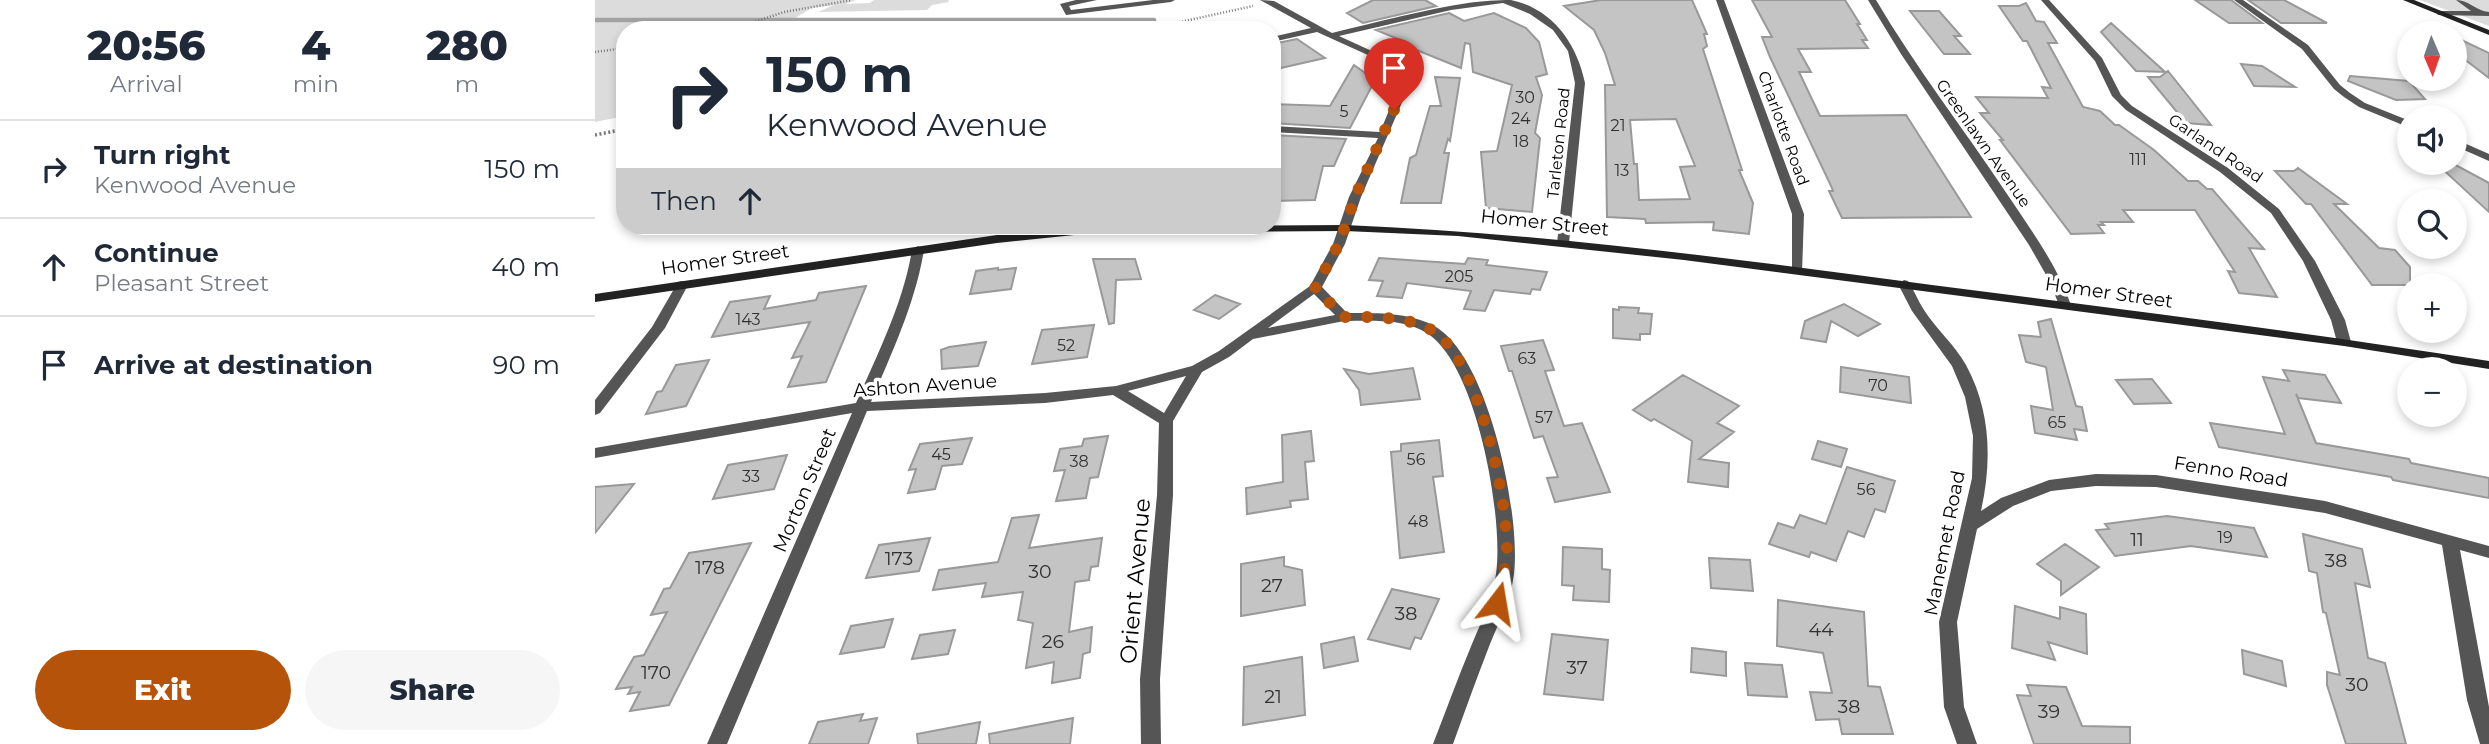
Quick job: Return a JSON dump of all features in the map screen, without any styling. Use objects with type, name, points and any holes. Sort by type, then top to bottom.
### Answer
[{"type":"street","points":[[1093,0],[1064,2],[1069,13],[1171,0]]},
{"type":"street","points":[[1334,35],[1451,8],[1504,0]]},
{"type":"street","name":"Tarleton Road","points":[[1504,0],[1544,18],[1569,44],[1578,63],[1579,96],[1563,243]]},
{"type":"street","name":"Charlotte Road","points":[[1720,0],[1798,214],[1798,270]]},
{"type":"street","name":"Greenlawn Avenue","points":[[1873,0],[1896,42],[1997,187],[2056,278],[2065,305]]},
{"type":"street","name":"Garland Road","points":[[2045,0],[2099,60],[2117,96],[2129,108],[2224,170],[2275,211],[2309,261],[2338,320],[2344,342]]},
{"type":"street","points":[[2238,0],[2305,47],[2337,87],[2363,105],[2397,119]]},
{"type":"street","points":[[2407,0],[2489,33]]},
{"type":"street","points":[[2460,0],[2479,13]]},
{"type":"street","points":[[1261,2],[1291,11],[1318,29],[1388,61],[1403,75],[1405,84],[1384,135],[1355,197],[1345,228],[1315,288],[1344,317]]},
{"type":"street","points":[[2441,13],[2489,14]]},
{"type":"street","points":[[1281,38],[1318,29]]},
{"type":"street","points":[[1281,129],[1384,135]]},
{"type":"street","points":[[2467,148],[2489,158]]},
{"type":"street","name":"Homer Street","points":[[1281,229],[1345,228],[1458,233],[1563,243],[2065,305],[2344,342],[2489,365]]},
{"type":"street","name":"Homer Street","points":[[595,298],[918,250],[1050,235]]},
{"type":"street","name":"Morton Street","points":[[717,744],[900,318],[913,281],[918,250]]},
{"type":"street","name":"Manemet Road","points":[[1904,284],[1918,311],[1959,365],[1972,397],[1981,436],[1980,478],[1948,622],[1954,707],[1967,744]]},
{"type":"street","points":[[595,410],[658,328],[682,285]]},
{"type":"street","name":"Ashton Avenue","points":[[595,453],[862,407],[1045,398],[1116,390],[1197,369],[1315,288]]},
{"type":"street","name":"Ashton Avenue","points":[[1248,336],[1344,317],[1406,321],[1432,330],[1450,344],[1466,371],[1488,436],[1502,504],[1507,549],[1505,573],[1497,603],[1443,744]]},
{"type":"street","points":[[1116,390],[1166,421],[1197,369]]},
{"type":"street","name":"Orient Avenue","points":[[1151,744],[1150,679],[1165,495],[1166,421]]},
{"type":"street","name":"Fenno Road","points":[[1971,525],[2007,502],[2049,486],[2096,480],[2156,481],[2325,507],[2489,552]]},
{"type":"street","points":[[2450,542],[2477,700],[2489,741]]},
{"type":"path","points":[[754,21],[852,0]]},
{"type":"path","points":[[1182,21],[1261,2]]},
{"type":"path","points":[[595,52],[616,49]]},
{"type":"path","points":[[595,135],[616,131]]},
{"type":"shaded area","points":[[595,0],[856,0],[845,4],[870,3],[874,0],[948,0],[949,2],[932,5],[927,10],[818,12],[834,5],[812,8],[795,18],[1024,21],[616,21],[616,118],[595,122]]},
{"type":"shaded area","points":[[2420,0],[2489,0],[2489,26]]},
{"type":"building","points":[[1373,0],[1425,0],[1436,6],[1363,23],[1347,13]]},
{"type":"building","points":[[1601,0],[1692,0],[1707,34],[1704,34],[1707,46],[1703,49],[1742,170],[1739,170],[1753,203],[1749,234],[1713,230],[1714,222],[1646,223],[1645,219],[1607,217],[1605,85],[1615,85],[1594,30],[1564,6]],"holes":[[[1676,119],[1695,166],[1680,167],[1690,199],[1639,200],[1630,120]]]},
{"type":"building","points":[[1752,0],[1845,0],[1860,24],[1857,24],[1867,40],[1862,40],[1868,48],[1798,49],[1811,72],[1799,72],[1820,116],[1906,115],[1971,217],[1842,218],[1829,191],[1833,191],[1832,188],[1770,57],[1762,37],[1772,37]]},
{"type":"building","points":[[2195,0],[2231,0],[2262,23],[2229,23]]},
{"type":"building","points":[[2248,0],[2284,0],[2327,23],[2281,23]]},
{"type":"building","points":[[2026,3],[2036,21],[2044,22],[2057,43],[2048,43],[2083,107],[2100,111],[2115,125],[2119,125],[2154,150],[2188,181],[2198,181],[2207,189],[2212,189],[2264,249],[2249,248],[2277,297],[2239,293],[2228,271],[2235,272],[2195,210],[2123,210],[2133,222],[2101,222],[2104,225],[2098,225],[2104,233],[2071,234],[2000,140],[2003,140],[1980,113],[1989,113],[1976,97],[2048,98],[2042,87],[2051,88],[2027,41],[2023,41],[1999,6],[2019,6]]},
{"type":"building","points":[[1910,11],[1939,11],[1961,36],[1954,36],[1970,54],[1944,54]]},
{"type":"building","points":[[1449,13],[1464,21],[1494,13],[1526,28],[1539,42],[1547,74],[1536,77],[1542,95],[1535,133],[1540,138],[1532,212],[1486,208],[1481,152],[1497,151],[1512,85],[1473,72],[1470,44],[1465,43],[1461,68],[1402,44],[1395,40],[1398,39],[1376,30]]},
{"type":"building","points":[[2111,23],[2165,72],[2136,71],[2101,32]]},
{"type":"building","points":[[1297,39],[1325,58],[1281,68],[1281,42]]},
{"type":"building","points":[[2467,43],[2489,53],[2489,78],[2467,61]]},
{"type":"building","points":[[2241,64],[2262,66],[2295,87],[2254,86]]},
{"type":"building","points":[[1354,65],[1375,80],[1350,128],[1281,124],[1281,104],[1330,106]]},
{"type":"building","points":[[2168,71],[2211,125],[2186,123],[2148,77],[2160,77]]},
{"type":"building","points":[[2350,76],[2397,80],[2397,91],[2418,91],[2425,99],[2396,100],[2348,81]]},
{"type":"building","points":[[1435,77],[1460,78],[1450,141],[1448,139],[1444,153],[1449,153],[1441,203],[1401,203],[1410,158],[1416,155],[1430,106],[1441,106]]},
{"type":"building","points":[[1281,135],[1346,139],[1334,166],[1323,166],[1315,200],[1281,201]]},
{"type":"building","points":[[2298,168],[2347,204],[2334,204],[2379,248],[2395,250],[2397,259],[2403,259],[2410,267],[2410,273],[2397,273],[2397,285],[2372,285],[2311,204],[2306,204],[2275,171],[2294,171]]},
{"type":"building","points":[[2467,171],[2489,183],[2489,212],[2467,189],[2449,175],[2467,175]]},
{"type":"building","points":[[1379,258],[1465,264],[1468,258],[1488,260],[1486,265],[1547,272],[1540,290],[1532,289],[1530,294],[1494,290],[1485,311],[1464,309],[1471,291],[1407,283],[1402,298],[1377,296],[1383,281],[1369,280]]},
{"type":"building","points":[[1093,259],[1135,259],[1141,279],[1116,280],[1114,323],[1109,324]]},
{"type":"building","points":[[1016,268],[1011,289],[970,294],[976,271]]},
{"type":"building","points":[[866,286],[826,382],[788,387],[802,356],[792,358],[810,322],[712,337],[730,302],[770,296],[764,309],[816,300],[819,293]]},
{"type":"building","points":[[1215,295],[1240,304],[1219,319],[1194,310]]},
{"type":"building","points":[[1844,304],[1880,324],[1858,336],[1831,321],[1826,342],[1801,338],[1805,321]]},
{"type":"building","points":[[1619,307],[1639,308],[1638,313],[1652,314],[1650,334],[1640,334],[1640,340],[1613,338],[1613,309],[1619,310]]},
{"type":"building","points":[[2051,319],[2076,406],[2082,407],[2087,431],[2074,429],[2077,440],[2035,433],[2031,406],[2053,410],[2046,367],[2026,362],[2019,335],[2041,337],[2038,322]]},
{"type":"building","points":[[1094,325],[1087,357],[1032,364],[1042,330]]},
{"type":"building","points":[[1543,340],[1554,370],[1545,371],[1564,426],[1582,423],[1610,492],[1555,502],[1547,478],[1558,477],[1543,436],[1534,438],[1501,346]]},
{"type":"building","points":[[986,342],[978,366],[942,369],[941,350]]},
{"type":"building","points":[[709,360],[686,406],[646,414],[657,392],[662,391],[676,365]]},
{"type":"building","points":[[1841,367],[1909,377],[1911,403],[1840,392]]},
{"type":"building","points":[[1413,368],[1420,399],[1361,405],[1359,390],[1344,369],[1369,374]]},
{"type":"building","points":[[2283,370],[2325,375],[2341,403],[2298,398],[2296,394],[2316,443],[2409,459],[2411,463],[2489,478],[2489,498],[2393,480],[2391,477],[2219,447],[2210,423],[2285,434],[2263,377],[2289,381]]},
{"type":"building","points":[[1683,375],[1739,406],[1717,423],[1734,432],[1699,459],[1729,463],[1728,487],[1688,482],[1692,441],[1633,410]]},
{"type":"building","points":[[2152,379],[2171,403],[2134,404],[2116,380]]},
{"type":"building","points":[[1311,431],[1314,461],[1305,462],[1308,499],[1290,501],[1291,507],[1247,514],[1246,488],[1283,482],[1282,435]]},
{"type":"building","points":[[1108,436],[1098,477],[1090,478],[1086,498],[1056,501],[1065,470],[1054,471],[1060,449],[1082,446],[1084,439]]},
{"type":"building","points":[[972,438],[962,464],[942,466],[935,489],[908,493],[916,469],[909,470],[920,444]]},
{"type":"building","points":[[1439,440],[1443,476],[1433,477],[1444,552],[1400,558],[1391,452],[1401,451],[1401,444]]},
{"type":"building","points":[[1818,441],[1847,449],[1841,467],[1812,459]]},
{"type":"building","points":[[787,455],[774,489],[713,499],[728,465]]},
{"type":"building","points":[[1847,467],[1895,481],[1885,512],[1875,509],[1864,537],[1848,531],[1836,561],[1811,552],[1809,557],[1769,544],[1778,523],[1794,528],[1800,515],[1826,524]]},
{"type":"building","points":[[634,484],[595,533],[595,487]]},
{"type":"building","points":[[1039,515],[1029,548],[1102,538],[1098,566],[1091,567],[1089,580],[1075,582],[1069,632],[1092,627],[1090,652],[1083,654],[1080,678],[1052,683],[1054,662],[1026,668],[1033,623],[1018,620],[1023,592],[982,597],[986,583],[933,590],[939,570],[998,562],[1012,518]]},
{"type":"building","points":[[2167,516],[2254,528],[2267,557],[2191,546],[2115,556],[2096,530],[2109,529],[2105,524]]},
{"type":"building","points":[[2303,534],[2362,549],[2370,587],[2355,583],[2368,658],[2385,663],[2406,744],[2346,744],[2327,685],[2327,672],[2340,675],[2326,613],[2323,612],[2317,573],[2309,571]]},
{"type":"building","points":[[930,538],[919,571],[866,578],[879,545]]},
{"type":"building","points":[[751,543],[669,705],[630,711],[640,692],[628,694],[632,687],[616,689],[634,657],[644,655],[667,612],[651,615],[664,589],[670,588],[689,553]]},
{"type":"building","points":[[2065,544],[2099,567],[2061,595],[2061,581],[2037,564]]},
{"type":"building","points":[[1563,547],[1602,549],[1602,569],[1610,570],[1609,602],[1573,600],[1574,586],[1562,585]]},
{"type":"building","points":[[1284,557],[1284,566],[1302,570],[1305,605],[1241,616],[1241,564]]},
{"type":"building","points":[[1709,558],[1750,560],[1753,591],[1711,588]]},
{"type":"building","points":[[1392,589],[1439,599],[1421,639],[1415,637],[1410,649],[1368,639]]},
{"type":"building","points":[[1778,600],[1864,612],[1868,686],[1880,687],[1893,734],[1842,734],[1839,719],[1816,720],[1810,692],[1832,693],[1823,653],[1777,646]]},
{"type":"building","points":[[2015,606],[2060,619],[2060,607],[2086,614],[2087,654],[2048,642],[2055,660],[2012,648]]},
{"type":"building","points":[[893,619],[884,647],[840,654],[851,626]]},
{"type":"building","points":[[955,630],[948,654],[912,659],[920,635]]},
{"type":"building","points":[[1552,634],[1608,640],[1603,700],[1544,694]]},
{"type":"building","points":[[1354,637],[1358,661],[1324,668],[1321,644]]},
{"type":"building","points":[[1692,648],[1726,652],[1726,676],[1691,672]]},
{"type":"building","points":[[2242,650],[2282,661],[2286,686],[2244,674]]},
{"type":"building","points":[[1302,657],[1305,715],[1243,725],[1244,667]]},
{"type":"building","points":[[1745,663],[1782,665],[1787,697],[1748,695]]},
{"type":"building","points":[[2027,685],[2066,687],[2082,726],[2130,727],[2130,744],[2034,744],[2017,695],[2031,696]]},
{"type":"building","points":[[863,714],[860,721],[877,718],[868,744],[809,744],[818,722]]},
{"type":"building","points":[[1073,718],[1070,744],[990,744],[989,734]]},
{"type":"building","points":[[980,722],[976,744],[918,744],[917,734]]},
{"type":"waterway","points":[[595,20],[1154,20]]},
{"type":"route","points":[[1394,110],[1355,197],[1339,244],[1315,288],[1344,317],[1406,321],[1432,330],[1450,344],[1466,371],[1488,436],[1502,504],[1507,549],[1505,573],[1497,603]]}]
